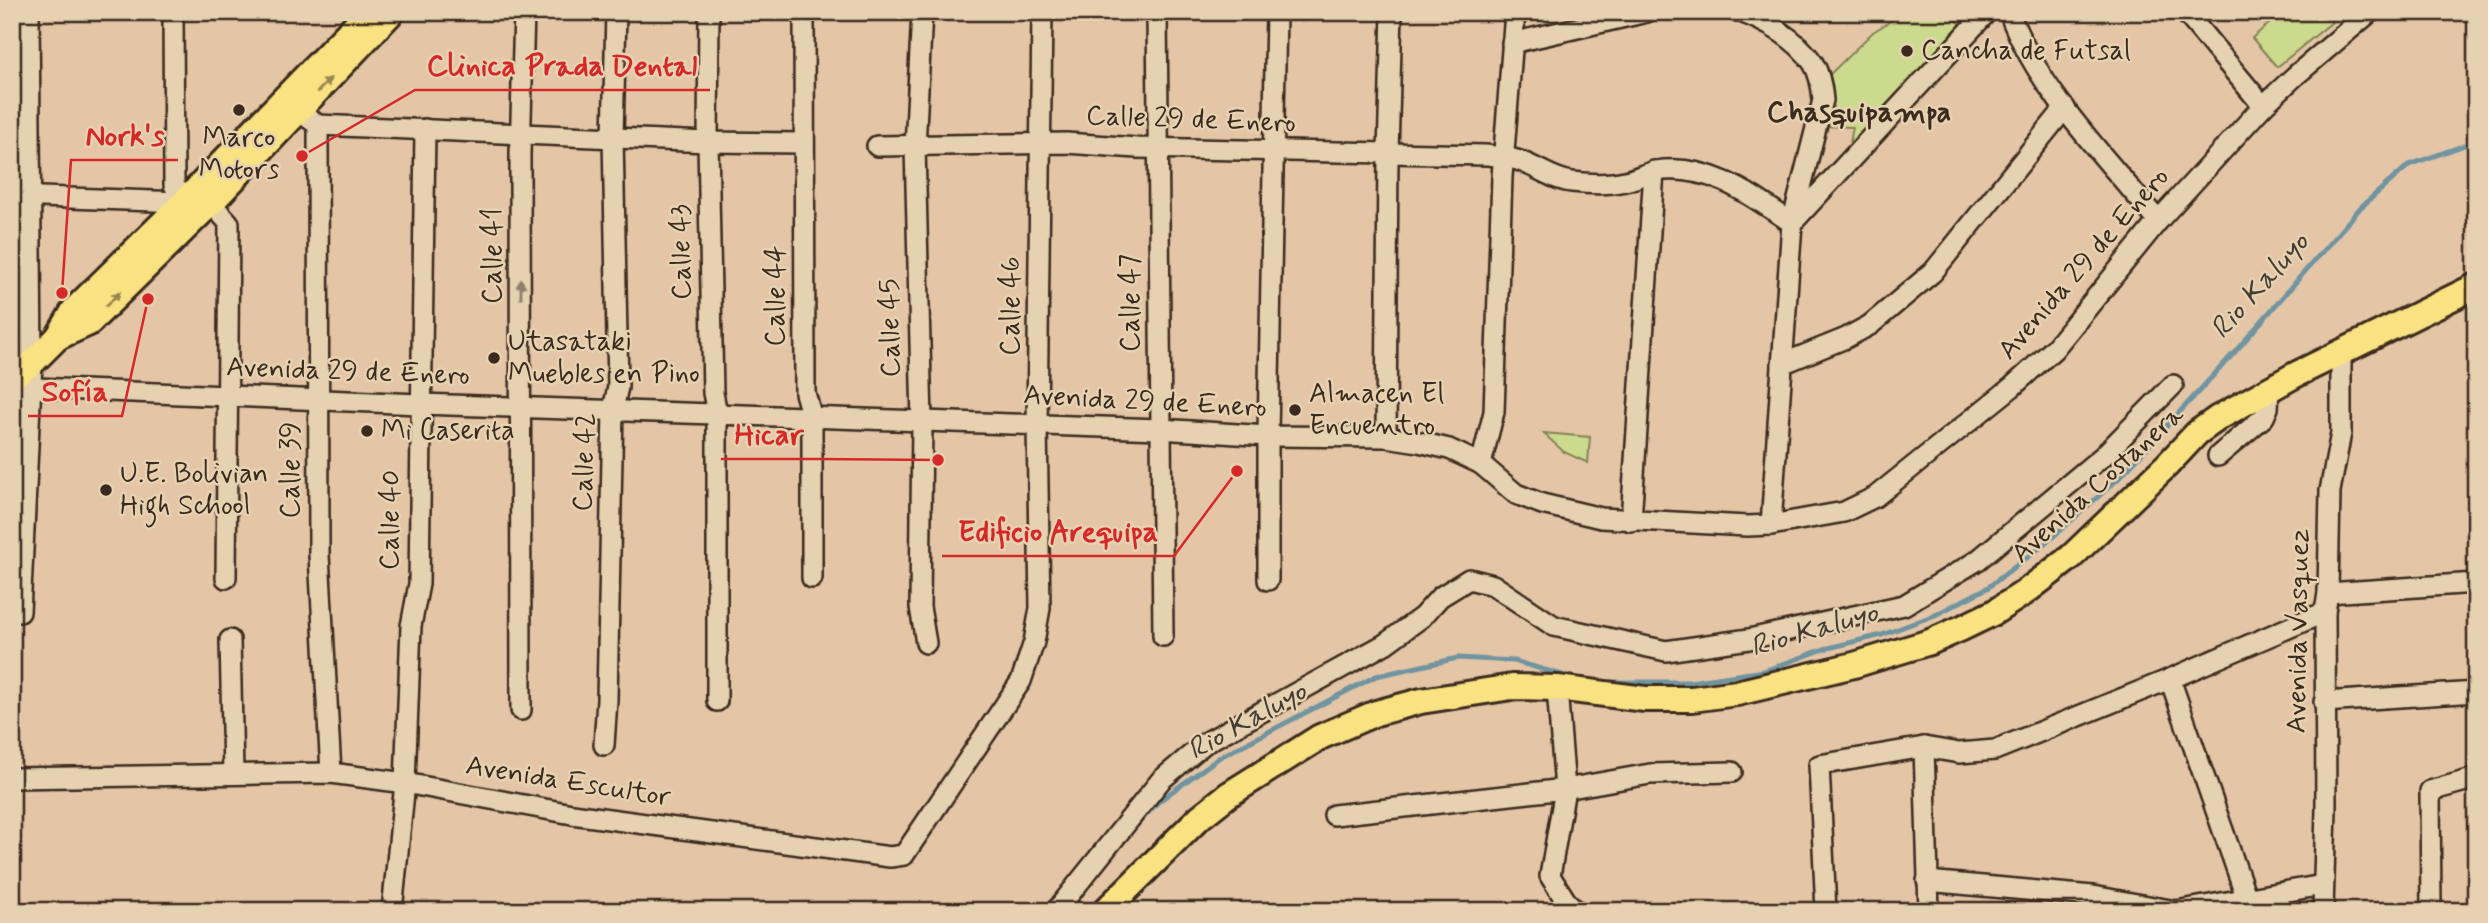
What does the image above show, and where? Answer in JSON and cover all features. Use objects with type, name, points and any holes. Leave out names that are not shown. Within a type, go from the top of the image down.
[{"type":"main road","points":[[22,378],[58,337],[74,310],[185,201],[299,113],[368,12]]},
{"type":"main road","points":[[58,337],[89,323],[299,113],[392,12]]},
{"type":"main road","name":"Avenida Costanera","points":[[1105,911],[1200,817],[1228,795],[1320,737],[1377,713],[1421,701],[1512,687],[1557,688],[1645,699],[1703,698],[1779,685],[1930,642],[1993,612],[2049,575],[2167,465],[2197,433],[2218,418],[2476,286]]},
{"type":"street","points":[[20,612],[22,196],[29,12]]},
{"type":"street","points":[[173,12],[174,185],[185,201]]},
{"type":"street","name":"Calle 41","points":[[521,710],[520,133],[524,12]]},
{"type":"street","name":"Calle 42","points":[[604,746],[613,409],[618,387],[613,137],[615,12]]},
{"type":"street","name":"Calle 43","points":[[709,12],[708,142],[713,393],[717,413],[717,701]]},
{"type":"street","name":"Calle 44","points":[[804,12],[805,393],[811,418],[812,578]]},
{"type":"street","name":"Calle 45","points":[[922,12],[915,147],[922,422],[920,607],[926,643]]},
{"type":"street","name":"Calle 46","points":[[1021,681],[1034,642],[1040,608],[1037,425],[1042,12]]},
{"type":"street","name":"Calle 47","points":[[1157,12],[1163,635]]},
{"type":"street","points":[[1268,580],[1276,12]]},
{"type":"street","points":[[1386,437],[1392,12]]},
{"type":"street","points":[[1481,464],[1494,412],[1503,158],[1515,12]]},
{"type":"street","points":[[1513,43],[1647,12]]},
{"type":"street","points":[[1740,12],[1769,25],[1796,43],[1813,64],[1821,83],[1823,100],[1792,223],[1770,525]]},
{"type":"street","points":[[1792,223],[1987,12]]},
{"type":"street","points":[[2009,12],[2035,67],[2065,108],[2158,221]]},
{"type":"street","points":[[2185,12],[2263,106]]},
{"type":"street","name":"Avenida 29 de Enero","points":[[22,378],[228,396],[1160,429],[1268,436],[1386,437],[1449,449],[1481,464],[1516,494],[1542,504],[1601,518],[1770,525],[1844,512],[1875,497],[2012,387],[2054,349],[2158,221],[2263,106],[2370,12]]},
{"type":"street","points":[[1782,364],[1846,338],[1870,325],[1933,272],[2065,108]]},
{"type":"street","points":[[299,113],[425,129],[708,142],[804,143]]},
{"type":"street","name":"Calle 39","points":[[299,113],[318,399],[320,555],[331,773]]},
{"type":"street","name":"Calle 40","points":[[392,911],[405,783],[411,626],[419,584],[425,129]]},
{"type":"street","name":"Calle 29 de Enero","points":[[877,146],[1040,143],[1486,155],[1519,160],[1567,181],[1586,183],[1625,181],[1654,171],[1674,169],[1718,178],[1750,194],[1792,223]]},
{"type":"street","points":[[1631,521],[1654,171]]},
{"type":"street","points":[[22,196],[211,203],[229,223],[226,578]]},
{"type":"street","name":"Avenida Vasquez","points":[[2323,911],[2326,809],[2324,702],[2330,491],[2341,433],[2341,353]]},
{"type":"street","points":[[1056,911],[1161,780],[1205,743],[1385,644],[1422,617],[1440,597],[1469,579],[1493,585],[1554,626],[1666,651],[1749,639],[1903,605],[1978,560],[2103,456],[2173,385]]},
{"type":"street","points":[[2218,456],[2264,417],[2268,408],[2269,390]]},
{"type":"street","points":[[1826,911],[1819,765],[1924,747],[1959,753],[1995,750],[2170,679],[2327,602],[2476,583]]},
{"type":"street","points":[[230,640],[233,774]]},
{"type":"street","points":[[2170,679],[2247,899]]},
{"type":"street","name":"Avenida Escultor","points":[[12,778],[331,773],[405,783],[572,814],[890,857],[904,855],[1021,681]]},
{"type":"street","points":[[1557,688],[1565,789],[1550,876],[1576,911]]},
{"type":"street","points":[[2324,702],[2476,692]]},
{"type":"street","points":[[1924,747],[1929,911]]},
{"type":"street","points":[[1334,815],[1565,789],[1650,774],[1732,772]]},
{"type":"street","points":[[2431,911],[2430,791],[2476,778]]},
{"type":"street","points":[[1927,881],[2093,896],[2176,911],[2323,885]]},
{"type":"green space","points":[[1905,12],[1950,12],[1963,27],[1859,147],[1850,143],[1853,127],[1818,126],[1821,83],[1873,32]]},
{"type":"green space","points":[[2283,12],[2324,12],[2332,22],[2277,67],[2252,38]]},
{"type":"green space","points":[[1543,433],[1590,437],[1588,463],[1564,452]]},
{"type":"waterway","name":"Rio Kaluyo","points":[[1603,682],[1690,682],[1764,671],[1824,649],[1882,635],[1935,615],[1987,588],[2046,543],[2118,479],[2234,353],[2361,207],[2409,165],[2476,141]]},
{"type":"waterway","name":"Rio Kaluyo","points":[[1135,827],[1159,801],[1220,757],[1376,676],[1458,658],[1514,661],[1576,679]]},
{"type":"waterway","points":[[1460,911],[1541,907],[1558,909]]},
{"type":"place","name":"Cancha de Futsal","points":[[1907,51]]},
{"type":"place","name":"Marco Motors","points":[[239,110]]},
{"type":"place","name":"Clinica Prada Dental","points":[[302,156]]},
{"type":"place","name":"Nork's","points":[[62,293]]},
{"type":"place","name":"Sofía","points":[[148,299]]},
{"type":"place","name":"Utasataki Muebles en Pino","points":[[494,358]]},
{"type":"place","name":"Almacen El Encuentro","points":[[1295,410]]},
{"type":"place","name":"Mi Caserita","points":[[367,431]]},
{"type":"place","name":"Hicar","points":[[938,460]]},
{"type":"place","name":"Edificio Arequipa","points":[[1237,471]]},
{"type":"place","name":"U.E. Bolivian High School","points":[[106,490]]},
{"type":"district","name":"Chasquipampa","points":[[1859,112]]}]
